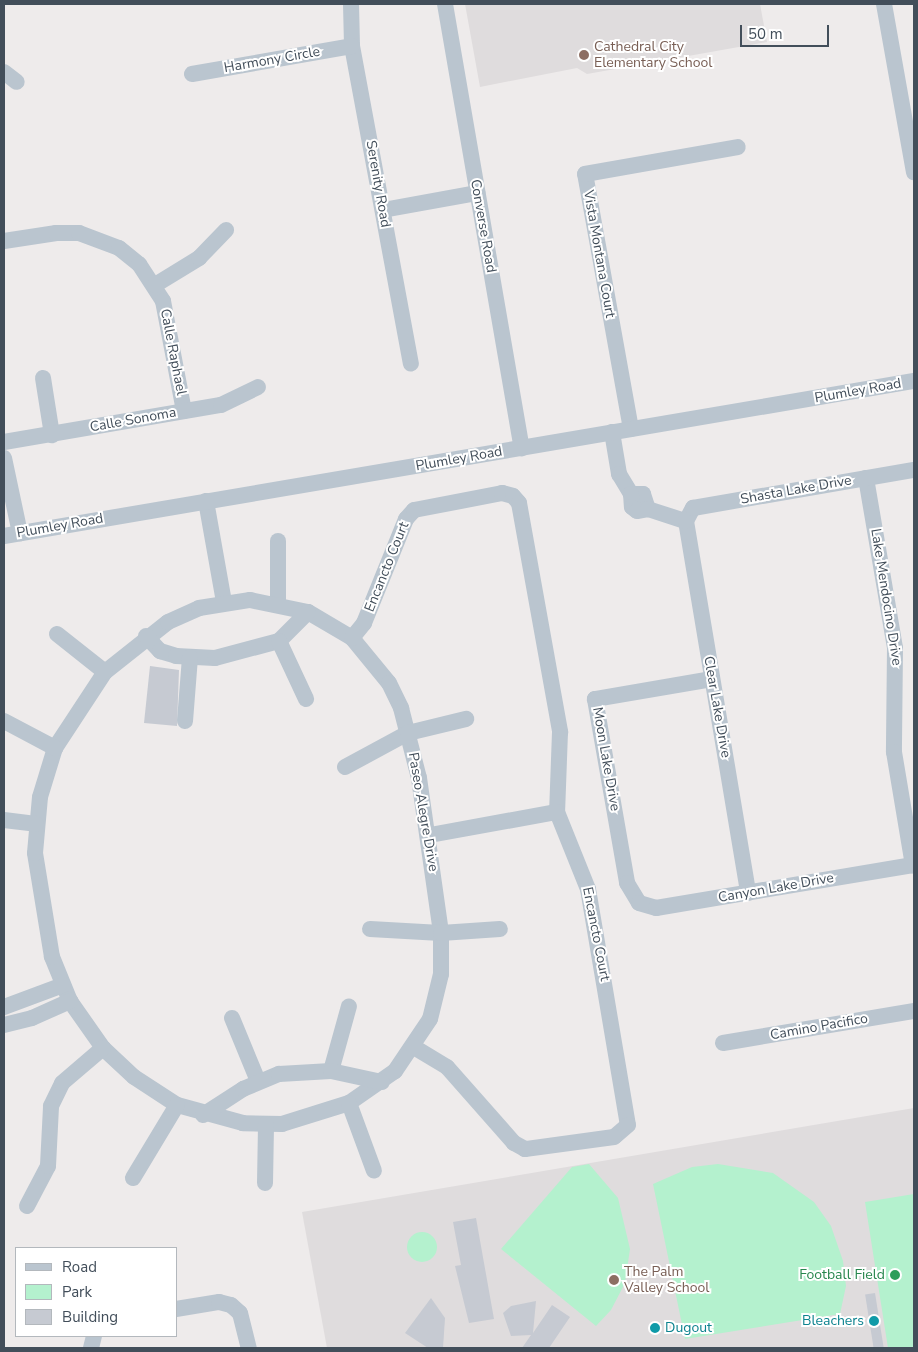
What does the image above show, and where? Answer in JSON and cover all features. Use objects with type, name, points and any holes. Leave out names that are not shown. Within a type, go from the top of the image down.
[{"type":"street","name":"Serenity Road","points":[[351,4],[352,46],[411,364]]},
{"type":"street","name":"Converse Road","points":[[445,4],[522,448]]},
{"type":"street","points":[[884,4],[914,172]]},
{"type":"street","name":"Harmony Circle","points":[[192,74],[352,46]]},
{"type":"street","points":[[4,72],[17,82]]},
{"type":"street","name":"Vista Montana Court","points":[[631,429],[585,174],[738,147]]},
{"type":"street","points":[[383,210],[477,192]]},
{"type":"street","points":[[155,285],[199,258],[226,230]]},
{"type":"street","name":"Calle Raphael","points":[[4,241],[56,233],[97,238],[139,264],[155,285],[168,321],[184,411]]},
{"type":"street","points":[[43,378],[52,435]]},
{"type":"street","name":"Plumley Road","points":[[8,534],[914,381]]},
{"type":"street","name":"Calle Sonoma","points":[[4,442],[221,405],[258,387]]},
{"type":"street","points":[[612,432],[619,474],[631,494],[632,507],[648,509],[686,521]]},
{"type":"street","points":[[4,458],[8,534]]},
{"type":"street","name":"Shasta Lake Drive","points":[[686,521],[693,508],[914,470]]},
{"type":"street","name":"Lake Mendocino Drive","points":[[866,478],[895,648],[894,752],[914,865]]},
{"type":"street","name":"Encancto Court","points":[[352,638],[364,623],[406,519],[414,510],[502,493],[513,496],[519,503],[560,732],[557,812],[588,889],[628,1125],[614,1138],[525,1149],[514,1143],[447,1068],[414,1047]]},
{"type":"street","points":[[206,501],[224,602]]},
{"type":"street","name":"Clear Lake Drive","points":[[686,521],[748,893]]},
{"type":"street","points":[[278,541],[278,603]]},
{"type":"street","name":"Paseo Alegre Drive","points":[[224,602],[278,603],[308,612],[352,638],[389,683],[408,733],[430,835],[441,934],[438,996],[414,1047],[382,1082],[349,1103],[306,1119],[266,1124],[203,1115],[177,1105],[134,1077],[103,1048],[70,1001],[63,985],[52,957],[37,886],[36,824],[55,748],[106,672],[146,636],[176,618],[224,602]]},
{"type":"street","points":[[146,636],[160,651],[190,657],[237,654],[279,641],[308,612]]},
{"type":"street","points":[[57,634],[106,672]]},
{"type":"street","points":[[279,641],[306,699]]},
{"type":"street","points":[[185,720],[190,657]]},
{"type":"street","name":"Moon Lake Drive","points":[[639,903],[627,883],[596,699],[712,679]]},
{"type":"street","points":[[345,767],[408,733],[466,719]]},
{"type":"street","points":[[4,721],[55,748]]},
{"type":"street","points":[[430,835],[557,812]]},
{"type":"street","points":[[4,820],[36,824]]},
{"type":"street","name":"Canyon Lake Drive","points":[[639,903],[656,908],[914,865]]},
{"type":"street","points":[[370,929],[441,934],[500,930]]},
{"type":"street","points":[[4,1007],[63,985]]},
{"type":"street","points":[[4,1025],[32,1018],[70,1001]]},
{"type":"street","points":[[331,1070],[349,1006]]},
{"type":"street","name":"Camino Pacifico","points":[[723,1043],[914,1011]]},
{"type":"street","points":[[232,1018],[258,1081]]},
{"type":"street","points":[[27,1206],[48,1166],[51,1106],[62,1083],[103,1048]]},
{"type":"street","points":[[203,1115],[258,1081],[302,1070],[331,1070],[382,1082]]},
{"type":"street","points":[[349,1103],[374,1171]]},
{"type":"street","points":[[133,1178],[177,1105]]},
{"type":"street","points":[[265,1183],[266,1124]]},
{"type":"street","points":[[178,1309],[218,1302],[231,1305],[240,1313],[249,1348]]},
{"type":"shaded area","name":"Cathedral City Elementary School","points":[[465,4],[760,4],[767,42],[587,74],[577,68],[480,87]]},
{"type":"shaded area","name":"The Palm Valley School","points":[[914,1108],[914,1348],[327,1348],[302,1212]]},
{"type":"green space","points":[[589,1164],[618,1198],[630,1249],[625,1283],[611,1310],[596,1326],[501,1249],[572,1167]]},
{"type":"green space","points":[[718,1164],[773,1173],[814,1202],[831,1226],[843,1261],[846,1286],[840,1314],[685,1339],[653,1184],[692,1167]]},
{"type":"green space","name":"Football Field","points":[[914,1194],[914,1348],[888,1348],[865,1202]]},
{"type":"green space","points":[[422,1232],[432,1237],[437,1247],[432,1257],[422,1262],[412,1257],[407,1247],[412,1237]]},
{"type":"building","points":[[150,666],[179,670],[177,726],[144,723]]},
{"type":"building","points":[[476,1218],[494,1319],[469,1323],[455,1266],[461,1265],[453,1222]]},
{"type":"building","name":"Bleachers","points":[[875,1293],[884,1348],[874,1348],[865,1295]]},
{"type":"building","points":[[431,1298],[445,1318],[443,1348],[428,1348],[405,1333]]},
{"type":"building","points":[[536,1301],[533,1333],[552,1305],[570,1317],[549,1348],[522,1348],[531,1335],[511,1336],[503,1313],[511,1306]]},
{"type":"place","name":"Cathedral City Elementary School","points":[[584,55]]},
{"type":"place","name":"Football Field","points":[[895,1275]]},
{"type":"place","name":"The Palm Valley School","points":[[614,1280]]},
{"type":"place","name":"Bleachers","points":[[874,1321]]},
{"type":"place","name":"Dugout","points":[[655,1328]]}]
